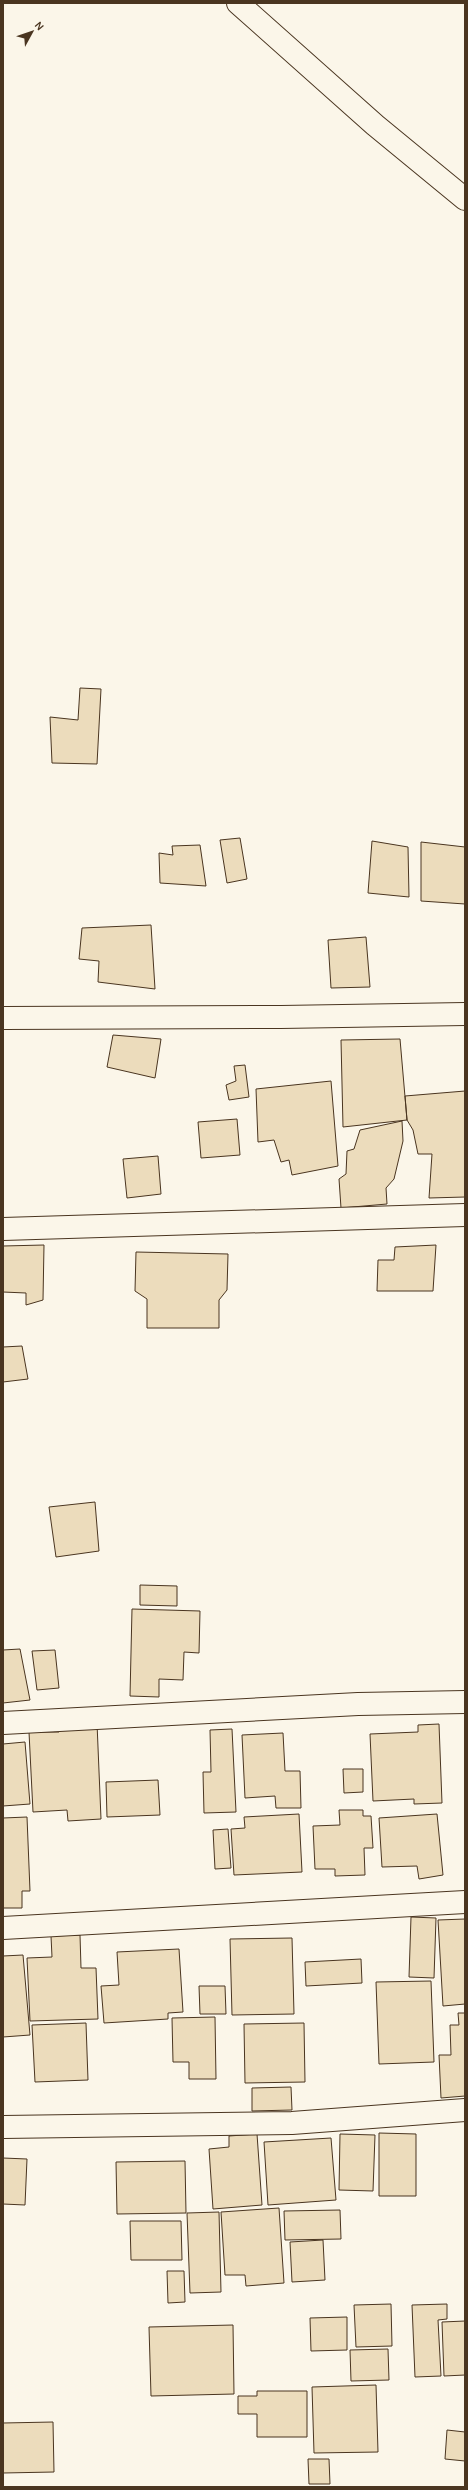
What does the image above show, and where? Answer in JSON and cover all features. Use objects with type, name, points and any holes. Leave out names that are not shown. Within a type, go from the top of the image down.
[{"type":"street","points":[[238,3],[375,125],[465,199]]},
{"type":"street","points":[[3,1018],[281,1017],[465,1014]]},
{"type":"street","points":[[3,1229],[465,1215]]},
{"type":"street","points":[[3,1723],[358,1704],[465,1702]]},
{"type":"street","points":[[3,1928],[465,1902]]},
{"type":"street","points":[[3,2127],[292,2123],[465,2110]]},
{"type":"building","points":[[80,688],[101,689],[97,764],[52,763],[50,717],[78,720]]},
{"type":"building","points":[[240,838],[247,879],[227,883],[220,840]]},
{"type":"building","points":[[372,841],[408,847],[409,897],[368,893]]},
{"type":"building","points":[[421,842],[465,847],[465,904],[421,901]]},
{"type":"building","points":[[200,845],[206,886],[160,883],[159,853],[173,855],[172,846]]},
{"type":"building","points":[[151,925],[155,989],[98,982],[99,961],[79,959],[82,928]]},
{"type":"building","points":[[366,937],[370,987],[331,988],[328,940]]},
{"type":"building","points":[[113,1035],[161,1039],[155,1078],[107,1067]]},
{"type":"building","points":[[400,1039],[407,1120],[343,1127],[341,1040]]},
{"type":"building","points":[[245,1065],[249,1097],[229,1100],[226,1085],[236,1081],[234,1066]]},
{"type":"building","points":[[331,1081],[338,1166],[292,1175],[289,1160],[281,1162],[274,1140],[258,1142],[256,1089]]},
{"type":"building","points":[[465,1091],[465,1197],[429,1198],[432,1154],[418,1154],[413,1130],[407,1120],[405,1096]]},
{"type":"building","points":[[237,1119],[240,1155],[201,1158],[198,1122]]},
{"type":"building","points":[[402,1121],[403,1141],[394,1179],[386,1188],[387,1204],[341,1208],[339,1179],[346,1174],[347,1151],[354,1149],[360,1130]]},
{"type":"building","points":[[158,1156],[161,1194],[127,1198],[123,1159]]},
{"type":"building","points":[[44,1245],[43,1300],[26,1305],[26,1293],[3,1292],[3,1246]]},
{"type":"building","points":[[436,1245],[433,1291],[377,1291],[378,1260],[394,1260],[395,1247]]},
{"type":"building","points":[[136,1252],[228,1254],[227,1290],[219,1300],[219,1328],[147,1328],[147,1299],[135,1291]]},
{"type":"building","points":[[22,1346],[28,1379],[3,1382],[3,1347]]},
{"type":"building","points":[[95,1502],[99,1551],[56,1557],[49,1507]]},
{"type":"building","points":[[140,1585],[177,1586],[177,1606],[140,1605]]},
{"type":"building","points":[[132,1609],[200,1611],[199,1653],[184,1652],[183,1680],[159,1679],[159,1697],[130,1696]]},
{"type":"building","points":[[20,1649],[30,1700],[3,1703],[3,1650]]},
{"type":"building","points":[[55,1650],[59,1688],[37,1690],[32,1651]]},
{"type":"building","points":[[97,1723],[101,1819],[68,1821],[67,1810],[33,1812],[29,1732],[59,1732],[58,1725]]},
{"type":"building","points":[[439,1724],[442,1803],[414,1804],[414,1799],[373,1801],[370,1734],[418,1732],[418,1725]]},
{"type":"building","points":[[232,1729],[236,1812],[204,1813],[203,1772],[211,1772],[210,1730]]},
{"type":"building","points":[[283,1733],[285,1771],[300,1771],[301,1808],[276,1808],[275,1796],[245,1798],[242,1735]]},
{"type":"building","points":[[25,1742],[30,1804],[3,1806],[3,1744]]},
{"type":"building","points":[[343,1769],[363,1769],[363,1792],[344,1793]]},
{"type":"building","points":[[158,1780],[160,1815],[107,1817],[106,1782]]},
{"type":"building","points":[[339,1810],[363,1810],[363,1816],[371,1816],[373,1848],[364,1848],[365,1875],[335,1876],[335,1869],[315,1869],[313,1826],[340,1825]]},
{"type":"building","points":[[299,1814],[302,1872],[234,1875],[231,1829],[245,1828],[244,1817]]},
{"type":"building","points":[[437,1814],[443,1875],[419,1879],[417,1866],[382,1867],[379,1818]]},
{"type":"building","points":[[27,1817],[30,1891],[22,1891],[22,1908],[3,1908],[3,1818]]},
{"type":"building","points":[[228,1829],[231,1868],[215,1869],[213,1830]]},
{"type":"building","points":[[411,1917],[436,1918],[434,1978],[409,1977]]},
{"type":"building","points":[[465,1919],[465,2004],[443,2006],[438,1920]]},
{"type":"building","points":[[80,1935],[81,1968],[96,1968],[98,2019],[30,2021],[27,1958],[52,1957],[51,1936]]},
{"type":"building","points":[[292,1938],[294,2014],[232,2015],[230,1939]]},
{"type":"building","points":[[179,1949],[183,2012],[168,2013],[168,2019],[104,2023],[101,1986],[119,1985],[117,1952]]},
{"type":"building","points":[[23,1955],[30,2035],[3,2037],[3,1956]]},
{"type":"building","points":[[361,1959],[362,1983],[306,1986],[305,1962]]},
{"type":"building","points":[[431,1981],[434,2062],[379,2064],[376,1982]]},
{"type":"building","points":[[199,1986],[225,1986],[226,2014],[200,2014]]},
{"type":"building","points":[[458,2013],[465,2013],[465,2096],[441,2098],[439,2055],[451,2055],[450,2025],[459,2025]]},
{"type":"building","points":[[215,2017],[216,2079],[189,2079],[189,2062],[173,2062],[172,2018]]},
{"type":"building","points":[[86,2023],[88,2080],[35,2082],[32,2025]]},
{"type":"building","points":[[304,2023],[305,2082],[245,2083],[244,2024]]},
{"type":"building","points":[[291,2087],[292,2110],[252,2111],[252,2088]]},
{"type":"building","points":[[379,2133],[416,2134],[416,2196],[379,2196]]},
{"type":"building","points":[[257,2134],[262,2205],[213,2209],[209,2149],[229,2147],[229,2136]]},
{"type":"building","points":[[340,2134],[375,2135],[373,2191],[339,2190]]},
{"type":"building","points":[[331,2138],[336,2200],[268,2205],[264,2142]]},
{"type":"building","points":[[3,2158],[27,2159],[25,2205],[3,2204]]},
{"type":"building","points":[[185,2161],[186,2213],[117,2214],[116,2162]]},
{"type":"building","points":[[279,2208],[284,2283],[246,2286],[245,2275],[225,2275],[221,2212]]},
{"type":"building","points":[[340,2210],[341,2239],[285,2240],[284,2211]]},
{"type":"building","points":[[219,2212],[221,2292],[190,2293],[187,2213]]},
{"type":"building","points":[[130,2221],[181,2221],[182,2260],[131,2260]]},
{"type":"building","points":[[323,2240],[325,2280],[292,2282],[290,2242]]},
{"type":"building","points":[[167,2271],[184,2271],[185,2302],[168,2303]]},
{"type":"building","points":[[391,2304],[392,2346],[356,2347],[354,2305]]},
{"type":"building","points":[[447,2304],[447,2319],[438,2320],[441,2376],[415,2377],[412,2305]]},
{"type":"building","points":[[347,2317],[347,2350],[311,2351],[310,2318]]},
{"type":"building","points":[[465,2321],[465,2375],[444,2376],[442,2322]]},
{"type":"building","points":[[233,2325],[234,2394],[151,2396],[149,2327]]},
{"type":"building","points":[[388,2349],[389,2380],[351,2381],[350,2350]]},
{"type":"building","points":[[376,2385],[378,2452],[314,2453],[312,2387]]},
{"type":"building","points":[[257,2391],[307,2391],[307,2437],[257,2437],[257,2414],[238,2414],[238,2396],[257,2396]]},
{"type":"building","points":[[53,2422],[54,2472],[3,2473],[3,2423]]},
{"type":"building","points":[[447,2430],[465,2432],[465,2461],[445,2459]]},
{"type":"building","points":[[308,2459],[329,2459],[330,2484],[309,2484]]}]
